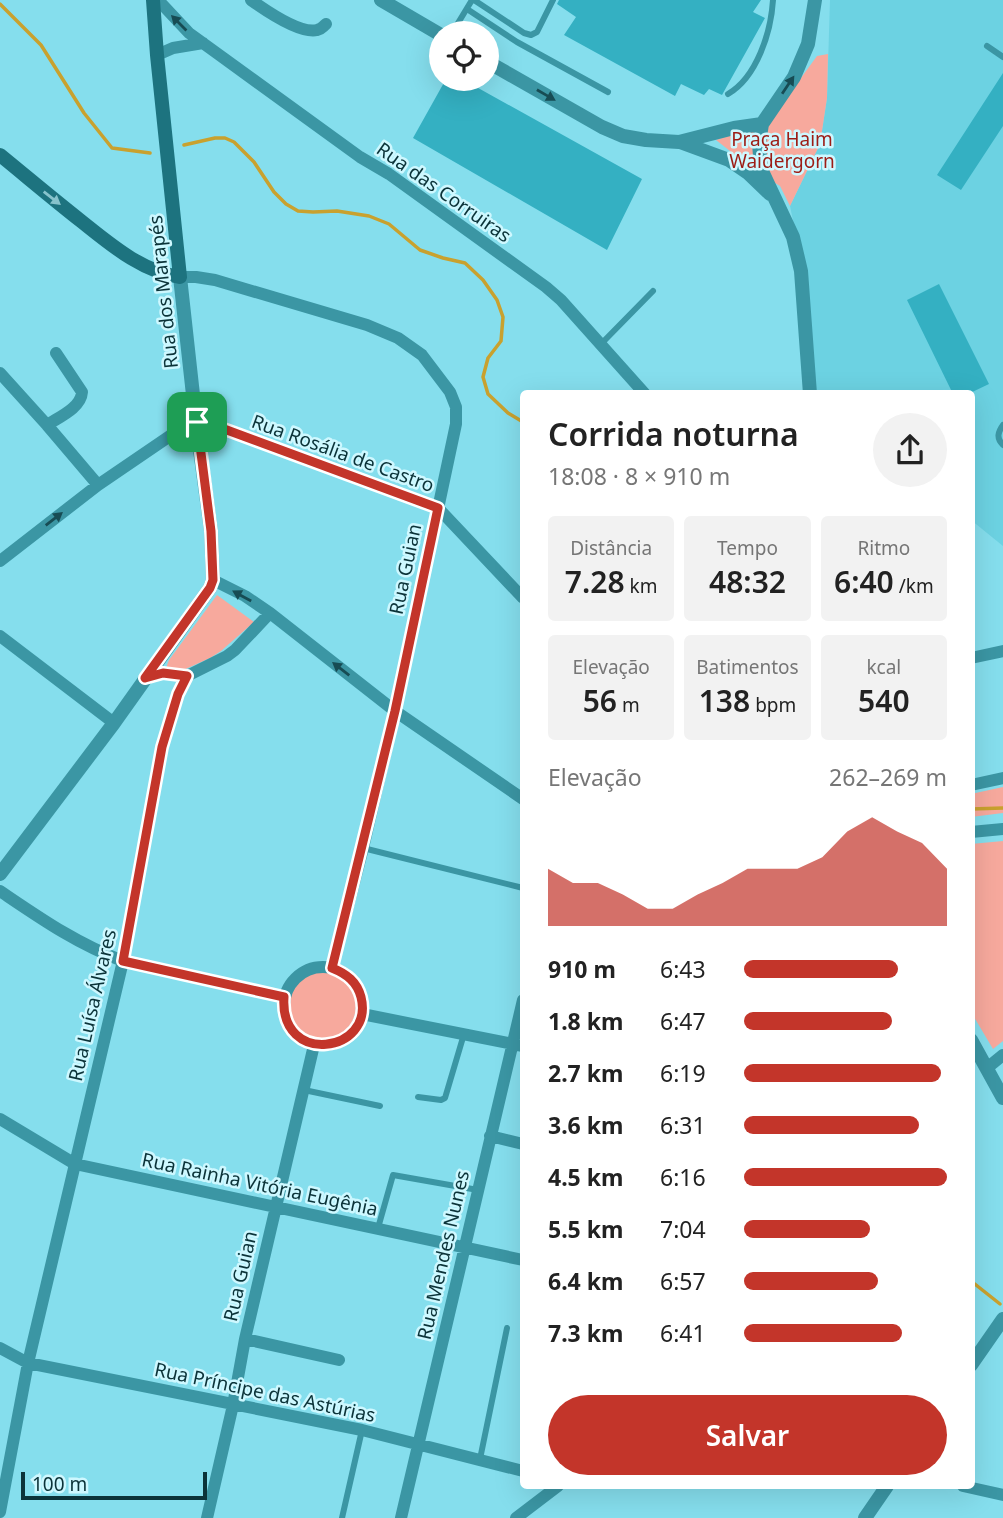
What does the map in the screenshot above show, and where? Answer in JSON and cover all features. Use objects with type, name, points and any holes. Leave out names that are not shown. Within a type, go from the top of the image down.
[{"type":"main road","name":"Rua dos Marapés","points":[[155,0],[157,55],[180,276]]},
{"type":"main road","points":[[0,155],[118,250],[152,269],[171,276],[180,276]]},
{"type":"street","name":"Rua das Corruiras","points":[[155,0],[189,33],[546,287],[561,300],[641,390]]},
{"type":"street","points":[[251,0],[306,30],[318,30],[326,24]]},
{"type":"street","points":[[381,0],[429,28]]},
{"type":"street","points":[[810,390],[801,271],[793,237],[761,169],[760,143],[762,124],[794,76],[808,44],[815,0]]},
{"type":"street","points":[[157,55],[173,48],[203,43]]},
{"type":"street","points":[[499,68],[602,127],[623,136],[679,142],[729,160],[748,173],[775,199]]},
{"type":"street","points":[[679,142],[762,124]]},
{"type":"street","name":"Rua dos Marapés","points":[[180,276],[211,531],[213,580]]},
{"type":"street","name":"Rua Guian","points":[[180,276],[215,280],[367,325],[398,338],[422,355],[450,392],[456,407],[457,424],[395,711],[332,968]]},
{"type":"street","points":[[47,425],[82,399],[82,393],[55,353]]},
{"type":"street","points":[[0,373],[98,485]]},
{"type":"street","points":[[0,561],[98,485],[186,425],[197,422]]},
{"type":"street","name":"Rua Rosália de Castro","points":[[197,422],[216,426],[438,508],[520,595]]},
{"type":"street","points":[[0,874],[114,723],[213,580],[245,596],[270,613],[395,711],[520,797]]},
{"type":"street","points":[[145,678],[163,673],[187,676],[228,656],[270,613]]},
{"type":"street","points":[[0,636],[114,723]]},
{"type":"street","points":[[975,657],[1003,651]]},
{"type":"street","name":"Rua Luísa Álvares","points":[[0,1512],[28,1363],[123,961],[162,747],[178,694],[187,676]]},
{"type":"street","points":[[975,784],[1003,778]]},
{"type":"street","points":[[975,832],[1003,829]]},
{"type":"street","points":[[0,891],[97,952],[123,961],[284,997]]},
{"type":"street","points":[[320,966],[332,968],[344,972],[353,980],[359,990],[362,1014],[357,1026],[339,1042],[314,1045],[293,1032],[286,1022],[284,997],[289,985],[308,969],[320,966]]},
{"type":"street","points":[[362,1014],[518,1045]]},
{"type":"street","name":"Rua Mendes Nunes","points":[[401,1518],[490,1136],[518,1045],[520,1027]]},
{"type":"street","name":"Rua Guian","points":[[207,1518],[233,1405],[244,1339],[314,1045]]},
{"type":"street","points":[[975,1047],[1003,1098]]},
{"type":"street","points":[[987,1068],[1003,1055]]},
{"type":"street","name":"Rua Rainha Vitória Eugênia","points":[[0,1119],[75,1164],[520,1258]]},
{"type":"street","points":[[490,1136],[520,1143]]},
{"type":"street","points":[[975,1359],[1003,1319]]},
{"type":"street","points":[[244,1339],[339,1360]]},
{"type":"street","name":"Rua Príncipe das Astúrias","points":[[0,1348],[28,1363],[362,1430],[520,1470]]},
{"type":"street","points":[[517,1518],[554,1489]]},
{"type":"street","points":[[864,1518],[885,1489]]},
{"type":"street","points":[[975,1489],[1003,1495]]},
{"type":"lane","points":[[460,21],[473,0],[531,35],[537,32],[553,0]]},
{"type":"lane","points":[[728,94],[754,67],[768,36],[773,0]]},
{"type":"lane","points":[[467,9],[517,41],[608,92]]},
{"type":"lane","points":[[987,47],[1003,57]]},
{"type":"lane","points":[[601,344],[653,291]]},
{"type":"lane","points":[[1003,425],[998,440],[1003,445]]},
{"type":"lane","points":[[363,848],[520,887]]},
{"type":"lane","points":[[418,1097],[441,1100],[445,1098],[464,1034]]},
{"type":"lane","points":[[304,1090],[380,1106]]},
{"type":"lane","points":[[378,1228],[393,1175],[478,1190]]},
{"type":"lane","points":[[480,1459],[507,1328]]},
{"type":"lane","points":[[342,1518],[362,1430]]},
{"type":"shaded area","points":[[830,0],[1003,0],[1003,546],[975,523],[975,390],[812,390],[801,260],[790,206],[820,144],[827,98]]},
{"type":"green space","name":"Praça Haim Waidergorn","points":[[828,54],[827,98],[820,144],[790,206],[780,186],[716,140],[768,123],[817,56]]},
{"type":"green space","points":[[217,595],[254,622],[210,658],[179,672],[167,669],[169,660]]},
{"type":"green space","points":[[1003,787],[1003,813],[975,816],[975,793]]},
{"type":"green space","points":[[1003,841],[1003,1041],[993,1049],[975,1019],[975,844]]},
{"type":"green space","points":[[316,970],[330,970],[343,975],[353,985],[358,1005],[353,1025],[343,1035],[330,1040],[316,1040],[303,1035],[293,1025],[288,1012],[288,998],[293,985],[303,975]]},
{"type":"building","points":[[559,0],[761,0],[753,12],[765,18],[722,95],[709,89],[704,95],[681,84],[675,96],[564,35],[576,17],[557,4]]},
{"type":"building","points":[[1003,73],[1003,126],[961,190],[937,175]]},
{"type":"building","points":[[439,91],[484,91],[642,179],[607,250],[413,138]]},
{"type":"building","points":[[939,284],[989,384],[975,391],[951,390],[907,300]]},
{"type":"waterway","points":[[0,4],[41,45],[84,113],[112,148],[150,153]]},
{"type":"waterway","points":[[184,145],[225,138],[234,142],[254,162],[274,192],[298,211],[337,211],[369,216],[389,224],[420,250],[465,263],[483,280],[497,300],[503,317],[501,341],[488,358],[483,377],[488,394],[520,420]]},
{"type":"waterway","points":[[975,809],[1003,808]]},
{"type":"waterway","points":[[975,1284],[1000,1304]]},
{"type":"route","points":[[197,422],[216,426],[438,508],[395,711],[332,968],[344,972],[353,980],[359,990],[362,1014],[349,1035],[339,1042],[327,1045],[314,1045],[293,1032],[286,1022],[284,997],[123,961],[162,747],[178,694],[187,676],[163,673],[145,678],[213,580],[211,531],[197,422]]}]
